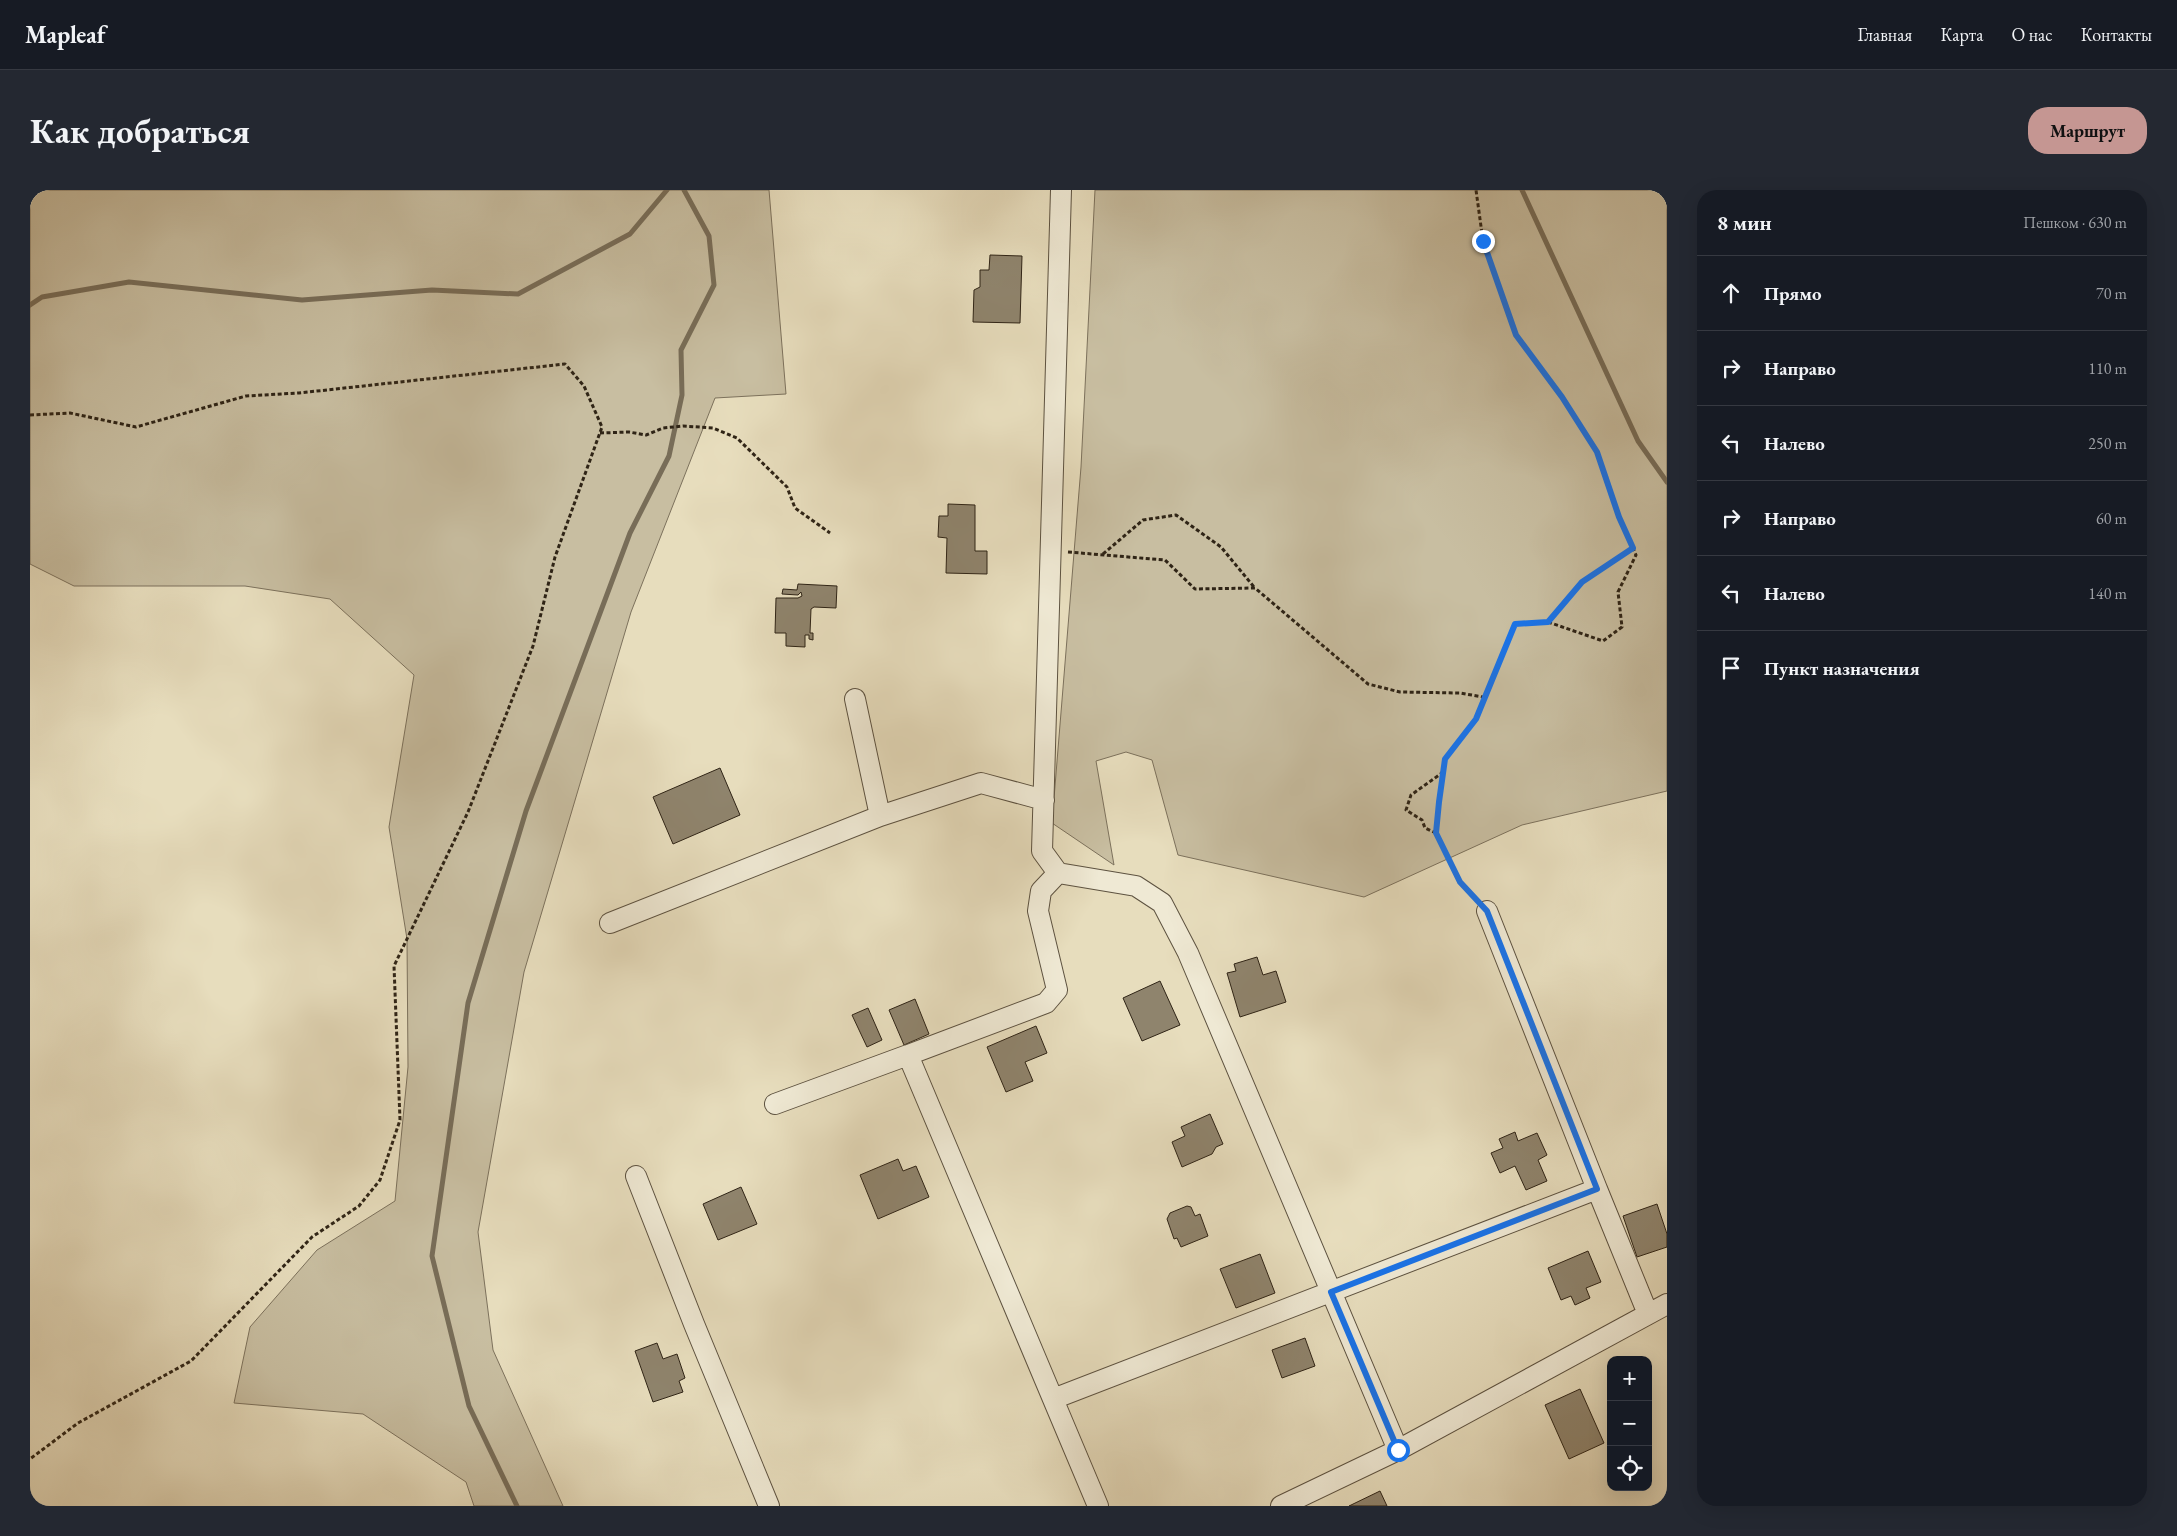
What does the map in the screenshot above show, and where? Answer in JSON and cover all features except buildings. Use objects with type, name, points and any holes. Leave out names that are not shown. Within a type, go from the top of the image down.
[{"type":"lane","points":[[1061,190],[1042,851],[1058,873],[1136,886],[1162,903],[1188,953],[1398,1450]]},
{"type":"lane","points":[[855,699],[880,816]]},
{"type":"lane","points":[[610,923],[880,816],[981,783],[1044,800]]},
{"type":"lane","points":[[775,1104],[1046,1003],[1057,990],[1038,911],[1042,891],[1058,873]]},
{"type":"lane","points":[[1487,911],[1648,1314]]},
{"type":"lane","points":[[908,1055],[1098,1506]]},
{"type":"lane","points":[[636,1176],[694,1324],[769,1506]]},
{"type":"lane","points":[[1053,1399],[1597,1189]]},
{"type":"lane","points":[[1281,1506],[1398,1450],[1667,1304]]},
{"type":"path","points":[[1436,833],[1425,828],[1422,820],[1406,810],[1411,795],[1442,773],[1445,759],[1476,719],[1483,697],[1515,624],[1548,622],[1603,641],[1622,627],[1618,592],[1636,555],[1619,517],[1597,452],[1562,397],[1516,335],[1483,241],[1476,190]]},
{"type":"path","points":[[30,415],[70,413],[136,426],[246,396],[299,393],[565,364],[584,386],[602,427],[556,557],[533,646],[468,812],[394,966],[400,1120],[380,1180],[359,1206],[312,1237],[190,1361],[78,1423],[30,1459]]},
{"type":"path","points":[[600,433],[629,432],[646,435],[668,428],[683,426],[713,428],[737,438],[786,488],[794,508],[830,534]]},
{"type":"path","points":[[1102,554],[1143,520],[1176,516],[1221,547],[1255,588],[1368,684],[1400,692],[1460,692],[1483,697]]},
{"type":"path","points":[[1548,622],[1582,582],[1633,548]]},
{"type":"path","points":[[1067,552],[1165,560],[1195,589],[1255,588]]},
{"type":"path","points":[[1445,759],[1436,833],[1460,882],[1487,911]]},
{"type":"shaded area","points":[[30,190],[769,190],[786,394],[715,398],[631,612],[524,972],[478,1232],[493,1350],[563,1506],[474,1506],[466,1482],[363,1414],[234,1403],[250,1327],[317,1250],[395,1201],[408,1067],[407,939],[389,827],[414,675],[330,599],[245,586],[74,586],[30,564]]},
{"type":"shaded area","points":[[1095,190],[1667,190],[1667,791],[1522,825],[1364,897],[1178,855],[1152,760],[1126,752],[1096,761],[1114,865],[1052,823],[1081,467]]},
{"type":"waterway","points":[[30,305],[42,297],[129,282],[302,300],[432,290],[518,294],[630,234],[667,190]]},
{"type":"waterway","points":[[517,1506],[469,1406],[432,1256],[468,1003],[526,811],[630,533],[669,456],[682,395],[681,350],[714,285],[709,236],[684,190]]},
{"type":"waterway","points":[[1522,190],[1638,441],[1667,482]]},
{"type":"route","points":[[1398,1450],[1331,1292],[1597,1189],[1487,911],[1460,882],[1436,833],[1445,759],[1476,719],[1483,697],[1515,624],[1548,622],[1582,582],[1633,548],[1619,517],[1597,452],[1562,397],[1516,335],[1502,289],[1483,241]]}]
